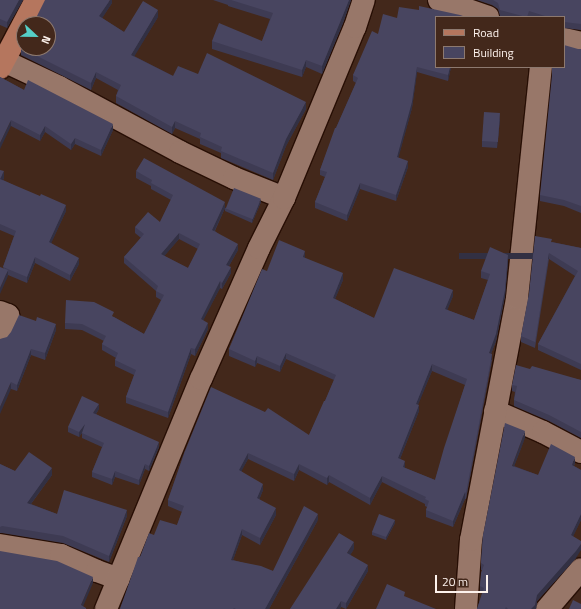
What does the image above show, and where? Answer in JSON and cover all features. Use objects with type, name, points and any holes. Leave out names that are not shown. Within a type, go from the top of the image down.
[{"type":"main road","points":[[2,64],[36,0]]},
{"type":"street","points":[[106,609],[204,372],[259,248],[284,198],[355,27],[364,0]]},
{"type":"street","points":[[439,0],[485,16]]},
{"type":"street","points":[[2,64],[59,87],[180,152],[234,178],[284,198]]},
{"type":"street","points":[[466,609],[471,540],[517,298],[541,68]]},
{"type":"street","points":[[0,312],[8,315],[0,333]]},
{"type":"street","points":[[495,411],[543,432],[581,452]]},
{"type":"street","points":[[0,545],[61,555],[96,571],[119,579]]},
{"type":"street","points":[[547,609],[581,569]]},
{"type":"building","points":[[0,0],[19,0],[7,22],[0,19]]},
{"type":"building","points":[[45,0],[110,0],[99,16],[124,32],[143,1],[158,10],[131,55],[173,76],[178,66],[198,74],[207,53],[306,102],[286,139],[273,173],[221,151],[222,147],[200,137],[201,133],[175,121],[172,127],[116,96],[121,85],[96,72],[91,83],[37,56],[56,56],[56,16],[37,16]]},
{"type":"building","points":[[231,0],[349,0],[322,66],[306,60],[302,70],[212,41],[219,23],[262,41],[273,13]]},
{"type":"building","points":[[493,0],[581,0],[581,24],[565,22],[565,16],[545,16],[529,11],[527,16],[522,16],[500,10],[498,3]]},
{"type":"building","points":[[419,6],[463,16],[435,16],[435,68],[450,68],[448,75],[417,67],[412,102],[397,157],[408,161],[396,195],[360,183],[347,215],[315,202],[327,172],[320,170],[335,128],[358,78],[353,75],[372,31],[378,34],[383,14],[397,18],[399,7],[419,10]]},
{"type":"building","points":[[565,45],[581,49],[581,206],[564,200],[540,195],[552,68],[565,68]]},
{"type":"building","points":[[0,77],[24,90],[28,80],[113,124],[101,150],[75,138],[71,144],[45,126],[40,135],[11,120],[0,143]]},
{"type":"building","points":[[484,112],[500,113],[498,142],[482,141]]},
{"type":"building","points":[[144,158],[225,202],[212,230],[238,244],[226,265],[231,267],[222,283],[220,281],[201,319],[208,323],[195,349],[191,348],[168,412],[126,397],[136,370],[115,360],[118,353],[102,344],[106,336],[82,324],[65,323],[66,300],[94,302],[114,312],[112,316],[144,334],[164,295],[156,291],[158,286],[124,257],[144,234],[135,227],[148,212],[160,222],[173,195],[151,183],[152,180],[136,171]],"holes":[[[179,233],[200,244],[188,268],[161,254]]]},
{"type":"building","points":[[0,170],[4,171],[0,179]]},
{"type":"building","points":[[0,179],[66,205],[49,242],[79,258],[70,275],[35,257],[27,277],[3,267],[16,231],[0,224]]},
{"type":"building","points":[[234,188],[261,199],[253,219],[226,208]]},
{"type":"building","points":[[535,236],[552,239],[551,242],[581,248],[581,364],[538,344],[578,271],[549,253],[535,342],[521,336],[529,293]]},
{"type":"building","points":[[279,240],[305,251],[303,257],[343,273],[333,298],[374,318],[394,268],[453,290],[445,309],[474,320],[490,274],[481,271],[490,247],[508,255],[505,290],[496,334],[489,353],[492,354],[466,493],[465,492],[453,521],[426,510],[429,501],[425,499],[426,497],[382,476],[370,498],[329,475],[327,478],[299,464],[294,474],[248,453],[239,470],[263,484],[257,498],[276,508],[260,538],[242,529],[231,560],[261,566],[273,571],[304,506],[318,514],[265,609],[120,609],[138,557],[140,557],[149,533],[154,535],[160,520],[177,525],[184,506],[168,500],[185,451],[211,387],[265,412],[268,408],[309,435],[325,401],[336,375],[286,353],[280,366],[257,356],[255,361],[229,349],[262,269],[267,271]],"holes":[[[432,364],[467,379],[435,480],[403,467],[405,461],[398,458],[419,405],[416,404]]]},
{"type":"building","points":[[0,267],[8,270],[0,288]]},
{"type":"building","points":[[19,315],[36,321],[37,317],[56,324],[45,353],[31,349],[17,385],[11,382],[0,407],[0,339],[7,337],[11,332]]},
{"type":"building","points":[[516,365],[530,369],[532,366],[581,380],[581,432],[549,415],[514,400],[517,386],[512,385]]},
{"type":"building","points":[[82,396],[99,404],[93,413],[159,442],[149,466],[145,464],[139,480],[115,471],[112,479],[92,472],[104,443],[82,433],[85,424],[79,432],[68,427]]},
{"type":"building","points":[[505,423],[525,431],[512,466],[538,475],[551,444],[575,457],[572,465],[581,470],[581,514],[571,535],[581,541],[581,544],[537,595],[535,605],[531,609],[508,609],[506,607],[505,609],[477,609],[484,588],[480,586],[481,573],[484,565],[481,563],[483,535]]},
{"type":"building","points":[[29,452],[52,468],[27,503],[57,514],[64,490],[127,510],[109,556],[63,536],[2,526],[0,527],[0,464],[15,471]]},
{"type":"building","points":[[379,514],[395,520],[386,537],[372,532]]},
{"type":"building","points":[[339,533],[354,542],[347,553],[368,565],[346,603],[341,601],[336,609],[290,609]]},
{"type":"building","points":[[0,551],[57,561],[93,577],[81,605],[86,609],[0,609]]},
{"type":"building","points":[[387,584],[405,592],[404,596],[436,609],[376,609]]},
{"type":"building","points":[[573,600],[581,604],[581,609],[569,609]]}]
